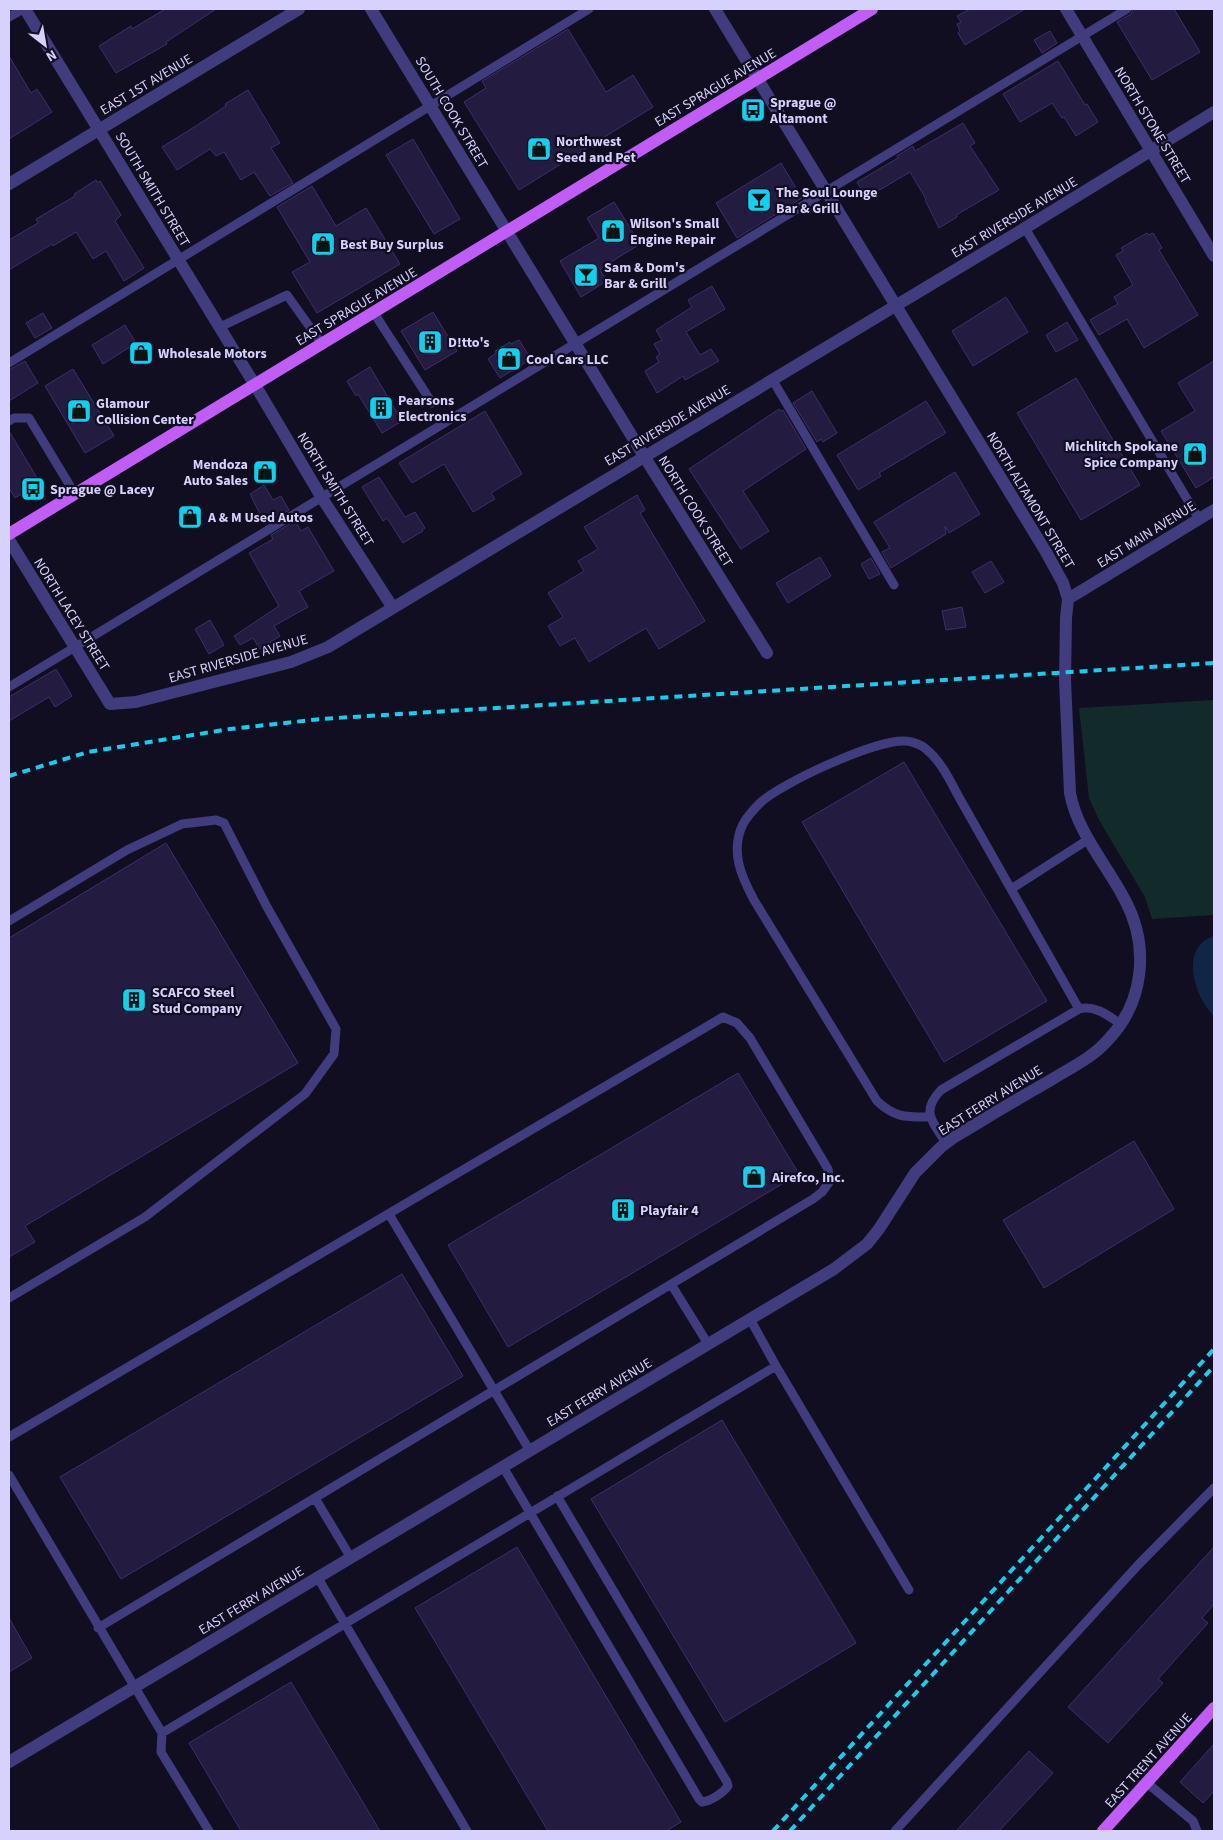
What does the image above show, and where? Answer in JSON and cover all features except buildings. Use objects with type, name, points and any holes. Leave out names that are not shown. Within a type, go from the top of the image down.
[{"type":"main road","name":"EAST SPRAGUE AVENUE","points":[[9,534],[872,9]]},
{"type":"main road","name":"EAST TRENT AVENUE","points":[[1103,1831],[1214,1708]]},
{"type":"street","name":"SOUTH SMITH STREET","points":[[24,9],[256,385]]},
{"type":"street","name":"EAST 1ST AVENUE","points":[[9,184],[299,9]]},
{"type":"street","name":"SOUTH COOK STREET","points":[[372,9],[507,232]]},
{"type":"street","name":"NORTH ALTAMONT STREET","points":[[715,9],[896,304],[1046,552],[1063,584],[1068,599],[1065,680],[1070,792],[1076,814],[1126,901],[1132,916],[1140,947],[1141,964],[1139,980]]},
{"type":"street","name":"NORTH STONE STREET","points":[[1066,9],[1214,256]]},
{"type":"street","name":"EAST RIVERSIDE AVENUE","points":[[110,704],[136,702],[291,662],[328,647],[1025,228],[1214,112]]},
{"type":"street","name":"NORTH COOK STREET","points":[[507,232],[767,653]]},
{"type":"street","name":"NORTH SMITH STREET","points":[[256,385],[322,498],[393,608]]},
{"type":"street","name":"EAST MAIN AVENUE","points":[[1068,599],[1214,510]]},
{"type":"street","name":"NORTH LACEY STREET","points":[[9,540],[110,704]]},
{"type":"street","name":"EAST FERRY AVENUE","points":[[9,1762],[834,1269],[867,1244],[889,1216],[915,1173],[946,1143],[1091,1055],[1107,1042],[1128,1012],[1139,980]]},
{"type":"lane","points":[[9,17],[24,9]]},
{"type":"lane","points":[[9,363],[589,9]]},
{"type":"lane","points":[[9,687],[1127,9]]},
{"type":"lane","points":[[1025,228],[1200,519]]},
{"type":"lane","points":[[220,327],[286,295],[322,344]]},
{"type":"lane","points":[[374,312],[432,403]]},
{"type":"lane","points":[[772,380],[894,584]]},
{"type":"lane","points":[[9,421],[14,418],[29,418],[75,494]]},
{"type":"lane","points":[[930,1117],[896,1115],[886,1110],[877,1101],[754,900],[742,877],[737,855],[739,837],[744,823],[761,803],[797,780],[860,751],[891,742],[907,741],[926,748],[942,767],[1078,1009]]},
{"type":"lane","points":[[9,921],[127,850],[182,824],[216,820],[224,823],[267,907],[336,1029],[334,1054],[304,1094],[145,1217],[9,1298]]},
{"type":"lane","points":[[1011,888],[1089,839]]},
{"type":"lane","points":[[946,1143],[930,1117],[929,1108],[933,1098],[941,1090],[1078,1009],[1094,1008],[1121,1024]]},
{"type":"lane","points":[[9,1437],[723,1017],[737,1023],[750,1038],[828,1169],[830,1182],[814,1199],[98,1628]]},
{"type":"lane","points":[[389,1214],[530,1451]]},
{"type":"lane","points":[[671,1284],[708,1344]]},
{"type":"lane","points":[[750,1319],[909,1590]]},
{"type":"lane","points":[[162,1734],[776,1366]]},
{"type":"lane","points":[[503,1467],[699,1799],[702,1802],[707,1802],[725,1790],[728,1786],[727,1782],[557,1496]]},
{"type":"lane","points":[[9,1475],[162,1734],[161,1752],[209,1831]]},
{"type":"lane","points":[[895,1831],[1139,1564],[1214,1488]]},
{"type":"lane","points":[[315,1498],[351,1558]]},
{"type":"lane","points":[[318,1578],[467,1831]]},
{"type":"lane","points":[[1147,1783],[1194,1821],[1197,1831]]},
{"type":"green space","points":[[1214,700],[1214,915],[1152,919],[1145,897],[1099,820],[1089,798],[1079,708]]},
{"type":"water","points":[[1214,936],[1214,1016],[1207,1008],[1196,985],[1193,961],[1196,950],[1203,942]]},
{"type":"railway","points":[[9,776],[88,752],[230,729],[321,719],[1214,663]]},
{"type":"railway","points":[[773,1831],[1214,1349]]},
{"type":"railway","points":[[790,1831],[1214,1366]]},
{"type":"place","name":"Sprague @ Altamont","points":[[753,110]]},
{"type":"place","name":"Northwest Seed and Pet","points":[[539,149]]},
{"type":"place","name":"The Soul Lounge Bar & Grill","points":[[759,200]]},
{"type":"place","name":"Wilson's Small Engine Repair","points":[[613,231]]},
{"type":"place","name":"Best Buy Surplus","points":[[323,244]]},
{"type":"place","name":"Sam & Dom's Bar & Grill","points":[[586,275]]},
{"type":"place","name":"D!tto's","points":[[430,342]]},
{"type":"place","name":"Wholesale Motors","points":[[141,353]]},
{"type":"place","name":"Cool Cars LLC","points":[[509,359]]},
{"type":"place","name":"Pearsons Electronics","points":[[381,408]]},
{"type":"place","name":"Glamour Collision Center","points":[[79,411]]},
{"type":"place","name":"Michlitch Spokane Spice Company","points":[[1195,454]]},
{"type":"place","name":"Mendoza Auto Sales","points":[[265,472]]},
{"type":"place","name":"Sprague @ Lacey","points":[[33,489]]},
{"type":"place","name":"A & M Used Autos","points":[[190,517]]},
{"type":"place","name":"SCAFCO Steel Stud Company","points":[[134,1000]]},
{"type":"place","name":"Airefco, Inc.","points":[[754,1177]]},
{"type":"place","name":"Playfair 4","points":[[623,1210]]}]
